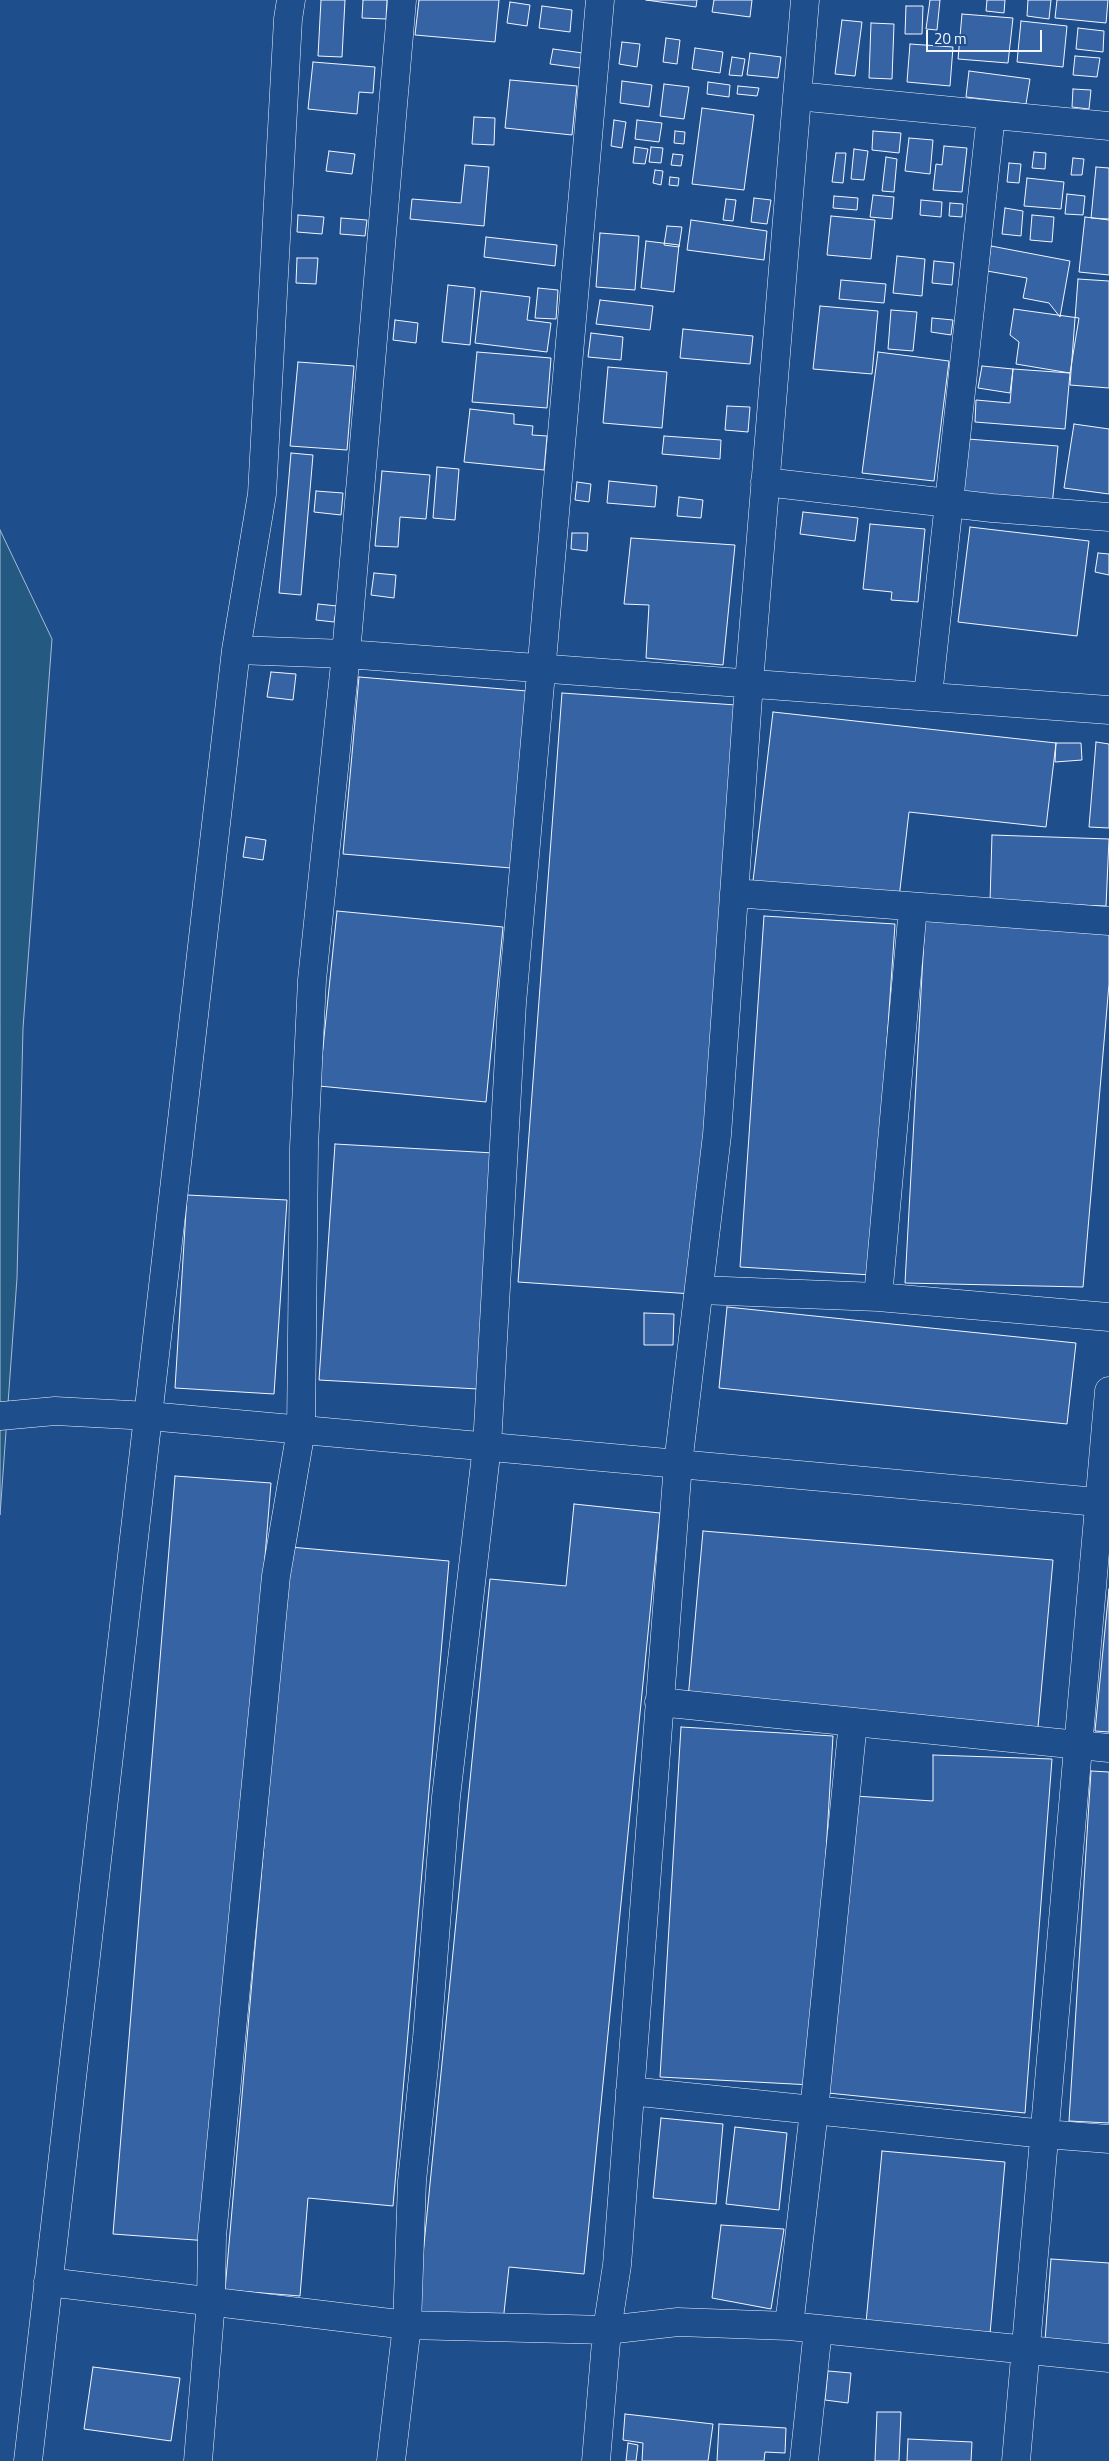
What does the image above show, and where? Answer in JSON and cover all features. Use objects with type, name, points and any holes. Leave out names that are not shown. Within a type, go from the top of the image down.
[{"type":"street","points":[[28,2461],[236,650],[262,494],[288,18],[291,0]]},
{"type":"street","points":[[198,2461],[211,2301],[212,2236],[276,1576],[301,1430],[304,1146],[312,980],[346,654],[402,0]]},
{"type":"street","points":[[391,2461],[407,2325],[412,2181],[427,2038],[446,1797],[487,1446],[512,1003],[600,0]]},
{"type":"street","points":[[596,2461],[607,2330],[617,2265],[678,1464],[717,1135],[749,683],[805,0]]},
{"type":"street","points":[[797,96],[1109,126]]},
{"type":"street","points":[[928,696],[951,502],[992,115]]},
{"type":"street","points":[[765,482],[1109,517]]},
{"type":"street","points":[[236,650],[346,654],[1109,710]]},
{"type":"street","points":[[734,893],[1109,921]]},
{"type":"street","points":[[878,1297],[913,907]]},
{"type":"street","points":[[700,1290],[878,1297],[1109,1317]]},
{"type":"street","points":[[1016,2461],[1079,1745],[1104,1503],[1109,1391]]},
{"type":"street","points":[[0,1416],[55,1411],[149,1416],[1104,1503]]},
{"type":"street","points":[[659,1702],[1109,1748]]},
{"type":"street","points":[[789,2326],[814,2110],[853,1722]]},
{"type":"street","points":[[630,2091],[1044,2134],[1109,2139]]},
{"type":"street","points":[[48,2282],[407,2325],[607,2330],[678,2322],[789,2326],[1109,2358]]},
{"type":"street","points":[[804,2461],[818,2329]]},
{"type":"shaded area","points":[[0,530],[52,639],[23,1028],[17,1278],[0,1515]]},
{"type":"building","points":[[321,0],[345,0],[342,57],[318,56]]},
{"type":"building","points":[[363,0],[387,0],[386,19],[362,18]]},
{"type":"building","points":[[419,0],[499,0],[495,42],[415,35]]},
{"type":"building","points":[[646,0],[697,0],[696,7]]},
{"type":"building","points":[[714,0],[752,0],[750,17],[712,12]]},
{"type":"building","points":[[930,0],[940,0],[937,30],[926,29]]},
{"type":"building","points":[[987,0],[1005,0],[1004,13],[986,11]]},
{"type":"building","points":[[1028,0],[1051,0],[1049,19],[1027,16]]},
{"type":"building","points":[[1057,0],[1108,0],[1106,23],[1055,18]]},
{"type":"building","points":[[510,2],[530,5],[527,26],[507,23]]},
{"type":"building","points":[[542,6],[572,10],[570,32],[539,28]]},
{"type":"building","points":[[906,6],[923,6],[922,34],[905,34]]},
{"type":"building","points":[[962,14],[1013,18],[1008,63],[958,59]]},
{"type":"building","points":[[842,20],[862,22],[855,76],[835,74]]},
{"type":"building","points":[[1021,21],[1067,26],[1063,67],[1017,62]]},
{"type":"building","points":[[871,23],[894,24],[892,79],[869,78]]},
{"type":"building","points":[[1078,28],[1104,31],[1103,52],[1076,49]]},
{"type":"building","points":[[666,38],[680,40],[677,64],[663,62]]},
{"type":"building","points":[[622,42],[640,44],[637,67],[619,64]]},
{"type":"building","points":[[910,44],[953,47],[950,86],[907,82]]},
{"type":"building","points":[[695,48],[723,52],[720,73],[692,69]]},
{"type":"building","points":[[553,49],[583,53],[580,68],[550,64]]},
{"type":"building","points":[[750,53],[781,57],[778,78],[747,75]]},
{"type":"building","points":[[1075,56],[1100,58],[1097,77],[1073,75]]},
{"type":"building","points":[[732,57],[745,59],[742,76],[729,75]]},
{"type":"building","points":[[313,62],[375,67],[373,93],[359,92],[357,114],[308,109]]},
{"type":"building","points":[[969,71],[1030,79],[1026,104],[966,97]]},
{"type":"building","points":[[510,80],[577,86],[572,135],[505,128]]},
{"type":"building","points":[[622,81],[652,85],[649,107],[620,103]]},
{"type":"building","points":[[708,82],[730,85],[729,97],[707,94]]},
{"type":"building","points":[[664,84],[689,87],[684,119],[660,116]]},
{"type":"building","points":[[738,86],[759,88],[757,96],[737,94]]},
{"type":"building","points":[[1073,89],[1091,90],[1089,109],[1072,107]]},
{"type":"building","points":[[702,108],[754,115],[744,190],[692,184]]},
{"type":"building","points":[[474,117],[495,118],[494,145],[472,144]]},
{"type":"building","points":[[614,120],[626,122],[622,148],[611,146]]},
{"type":"building","points":[[637,120],[662,123],[659,142],[635,139]]},
{"type":"building","points":[[675,131],[685,132],[684,144],[674,143]]},
{"type":"building","points":[[873,131],[901,133],[899,153],[872,150]]},
{"type":"building","points":[[909,138],[933,140],[930,174],[905,171]]},
{"type":"building","points":[[944,146],[967,148],[962,192],[933,190],[936,164],[942,165]]},
{"type":"building","points":[[635,147],[648,149],[645,164],[633,163]]},
{"type":"building","points":[[651,147],[663,148],[661,163],[649,162]]},
{"type":"building","points":[[854,149],[868,151],[864,180],[851,179]]},
{"type":"building","points":[[329,151],[355,154],[352,174],[326,171]]},
{"type":"building","points":[[1034,152],[1046,153],[1045,169],[1032,168]]},
{"type":"building","points":[[836,153],[846,153],[843,183],[832,182]]},
{"type":"building","points":[[673,154],[683,155],[681,166],[671,165]]},
{"type":"building","points":[[886,157],[897,159],[894,192],[882,191]]},
{"type":"building","points":[[1073,158],[1084,159],[1082,175],[1071,175]]},
{"type":"building","points":[[1009,163],[1021,164],[1019,183],[1007,182]]},
{"type":"building","points":[[465,165],[489,167],[484,226],[410,219],[412,199],[461,203]]},
{"type":"building","points":[[1096,167],[1109,168],[1109,219],[1091,218]]},
{"type":"building","points":[[655,170],[663,171],[661,185],[653,183]]},
{"type":"building","points":[[670,177],[679,178],[678,186],[669,185]]},
{"type":"building","points":[[1027,178],[1064,182],[1061,209],[1024,206]]},
{"type":"building","points":[[1067,194],[1085,196],[1083,215],[1065,214]]},
{"type":"building","points":[[873,195],[894,197],[892,219],[870,217]]},
{"type":"building","points":[[834,196],[858,198],[857,210],[833,208]]},
{"type":"building","points":[[754,198],[771,200],[767,224],[751,222]]},
{"type":"building","points":[[726,199],[736,200],[733,221],[723,220]]},
{"type":"building","points":[[921,200],[942,202],[941,217],[920,215]]},
{"type":"building","points":[[950,203],[963,204],[962,217],[949,216]]},
{"type":"building","points":[[1005,208],[1023,211],[1021,236],[1002,234]]},
{"type":"building","points":[[298,215],[324,217],[322,234],[297,232]]},
{"type":"building","points":[[1032,215],[1054,217],[1052,242],[1030,240]]},
{"type":"building","points":[[831,216],[875,220],[871,259],[827,255]]},
{"type":"building","points":[[1085,217],[1109,220],[1109,275],[1079,272]]},
{"type":"building","points":[[341,218],[367,220],[365,236],[340,234]]},
{"type":"building","points":[[691,220],[767,231],[764,260],[687,250]]},
{"type":"building","points":[[667,226],[682,227],[679,247],[664,245]]},
{"type":"building","points":[[600,233],[639,236],[635,290],[596,287]]},
{"type":"building","points":[[486,237],[557,245],[555,266],[484,257]]},
{"type":"building","points":[[646,241],[679,245],[674,292],[641,288]]},
{"type":"building","points":[[991,246],[1070,261],[1060,317],[1049,303],[1023,298],[1027,278],[987,271]]},
{"type":"building","points":[[897,256],[925,259],[922,296],[893,293]]},
{"type":"building","points":[[297,258],[318,258],[316,284],[296,283]]},
{"type":"building","points":[[934,261],[954,263],[952,285],[932,283]]},
{"type":"building","points":[[1078,279],[1109,281],[1109,388],[1070,385]]},
{"type":"building","points":[[841,280],[886,284],[884,303],[839,299]]},
{"type":"building","points":[[448,285],[475,288],[470,345],[442,342]]},
{"type":"building","points":[[538,288],[558,290],[556,319],[535,318]]},
{"type":"building","points":[[481,291],[530,297],[527,320],[551,323],[547,352],[475,343]]},
{"type":"building","points":[[600,300],[653,306],[650,330],[596,324]]},
{"type":"building","points":[[820,306],[878,311],[872,374],[813,369]]},
{"type":"building","points":[[1014,309],[1079,318],[1070,373],[1016,364],[1019,342],[1010,335]]},
{"type":"building","points":[[891,310],[917,312],[913,351],[888,349]]},
{"type":"building","points":[[932,318],[953,320],[951,335],[931,332]]},
{"type":"building","points":[[395,320],[418,323],[416,343],[393,340]]},
{"type":"building","points":[[683,329],[753,336],[750,364],[680,358]]},
{"type":"building","points":[[591,333],[623,337],[621,360],[588,357]]},
{"type":"building","points":[[477,352],[551,358],[547,408],[472,402]]},
{"type":"building","points":[[878,352],[949,361],[934,481],[862,473]]},
{"type":"building","points":[[298,362],[354,366],[347,450],[290,446]]},
{"type":"building","points":[[982,366],[1013,369],[1010,393],[978,388]]},
{"type":"building","points":[[608,367],[667,372],[662,428],[603,423]]},
{"type":"building","points":[[1013,369],[1070,373],[1065,429],[975,422],[976,400],[1010,403]]},
{"type":"building","points":[[727,406],[750,407],[748,432],[725,430]]},
{"type":"building","points":[[470,409],[514,414],[514,424],[533,426],[532,435],[547,436],[544,470],[464,462]]},
{"type":"building","points":[[1074,424],[1109,429],[1109,494],[1064,488]]},
{"type":"building","points":[[664,436],[721,440],[720,459],[662,454]]},
{"type":"building","points":[[968,439],[1058,446],[1052,506],[963,499]]},
{"type":"building","points":[[291,453],[313,455],[301,595],[279,593]]},
{"type":"building","points":[[437,467],[459,469],[455,520],[433,518]]},
{"type":"building","points":[[382,471],[430,475],[426,519],[400,517],[398,547],[375,546]]},
{"type":"building","points":[[609,481],[657,486],[655,507],[607,503]]},
{"type":"building","points":[[577,482],[591,484],[589,502],[575,500]]},
{"type":"building","points":[[316,491],[343,493],[341,515],[314,512]]},
{"type":"building","points":[[679,497],[703,500],[701,518],[677,516]]},
{"type":"building","points":[[803,512],[858,518],[855,541],[800,534]]},
{"type":"building","points":[[870,524],[925,529],[918,602],[891,600],[892,592],[863,589]]},
{"type":"building","points":[[970,527],[1089,541],[1077,636],[958,622]]},
{"type":"building","points":[[572,533],[588,533],[587,551],[571,549]]},
{"type":"building","points":[[631,538],[735,545],[723,665],[646,658],[649,605],[624,604]]},
{"type":"building","points":[[1098,553],[1109,554],[1109,575],[1095,572]]},
{"type":"building","points":[[374,573],[396,575],[394,598],[371,595]]},
{"type":"building","points":[[318,604],[337,606],[334,622],[316,620]]},
{"type":"building","points":[[271,672],[296,674],[293,700],[267,697]]},
{"type":"building","points":[[359,677],[527,691],[511,868],[343,854]]},
{"type":"building","points":[[562,693],[736,705],[692,1294],[518,1282]]},
{"type":"building","points":[[773,712],[1056,743],[1046,827],[909,812],[899,898],[753,881]]},
{"type":"building","points":[[1096,742],[1109,744],[1109,828],[1089,827]]},
{"type":"building","points":[[1056,743],[1081,743],[1082,760],[1055,762]]},
{"type":"building","points":[[992,835],[1109,839],[1106,906],[990,902]]},
{"type":"building","points":[[246,837],[266,840],[263,860],[243,857]]},
{"type":"building","points":[[337,911],[503,927],[486,1102],[319,1086]]},
{"type":"building","points":[[764,916],[895,924],[871,1275],[740,1267]]},
{"type":"building","points":[[925,920],[1109,931],[1109,984],[1083,1287],[905,1283]]},
{"type":"building","points":[[335,1144],[494,1153],[478,1389],[319,1380]]},
{"type":"building","points":[[187,1195],[287,1200],[274,1394],[175,1388]]},
{"type":"building","points":[[727,1307],[1076,1343],[1067,1424],[719,1388]]},
{"type":"building","points":[[644,1313],[674,1314],[673,1345],[644,1345]]},
{"type":"building","points":[[175,1476],[271,1483],[209,2241],[113,2234]]},
{"type":"building","points":[[574,1504],[660,1513],[584,2274],[509,2267],[503,2322],[417,2315],[490,1579],[566,1586]]},
{"type":"building","points":[[703,1531],[1053,1560],[1038,1727],[688,1699]]},
{"type":"building","points":[[290,1547],[449,1561],[393,2206],[308,2198],[300,2296],[225,2290]]},
{"type":"building","points":[[1109,1589],[1109,1732],[1095,1731]]},
{"type":"building","points":[[681,1727],[833,1736],[812,2085],[660,2077]]},
{"type":"building","points":[[933,1755],[1052,1759],[1025,2113],[828,2093],[855,1796],[933,1801]]},
{"type":"building","points":[[1091,1771],[1109,1772],[1109,2123],[1069,2121]]},
{"type":"building","points":[[661,2118],[723,2124],[716,2204],[653,2198]]},
{"type":"building","points":[[735,2127],[787,2133],[779,2210],[726,2204]]},
{"type":"building","points":[[882,2151],[1005,2162],[990,2334],[866,2323]]},
{"type":"building","points":[[721,2225],[784,2229],[771,2309],[712,2298]]},
{"type":"building","points":[[1051,2259],[1109,2263],[1109,2346],[1045,2341]]},
{"type":"building","points":[[93,2367],[180,2378],[171,2441],[84,2429]]},
{"type":"building","points":[[828,2371],[851,2373],[848,2403],[825,2400]]},
{"type":"building","points":[[877,2412],[901,2412],[899,2461],[875,2461]]},
{"type":"building","points":[[625,2414],[713,2424],[708,2461],[642,2461],[643,2443],[623,2440]]},
{"type":"building","points":[[719,2424],[786,2428],[785,2453],[765,2452],[764,2461],[717,2461]]},
{"type":"building","points":[[908,2439],[972,2442],[971,2461],[907,2461]]},
{"type":"building","points":[[628,2443],[638,2445],[636,2461],[626,2461]]}]
